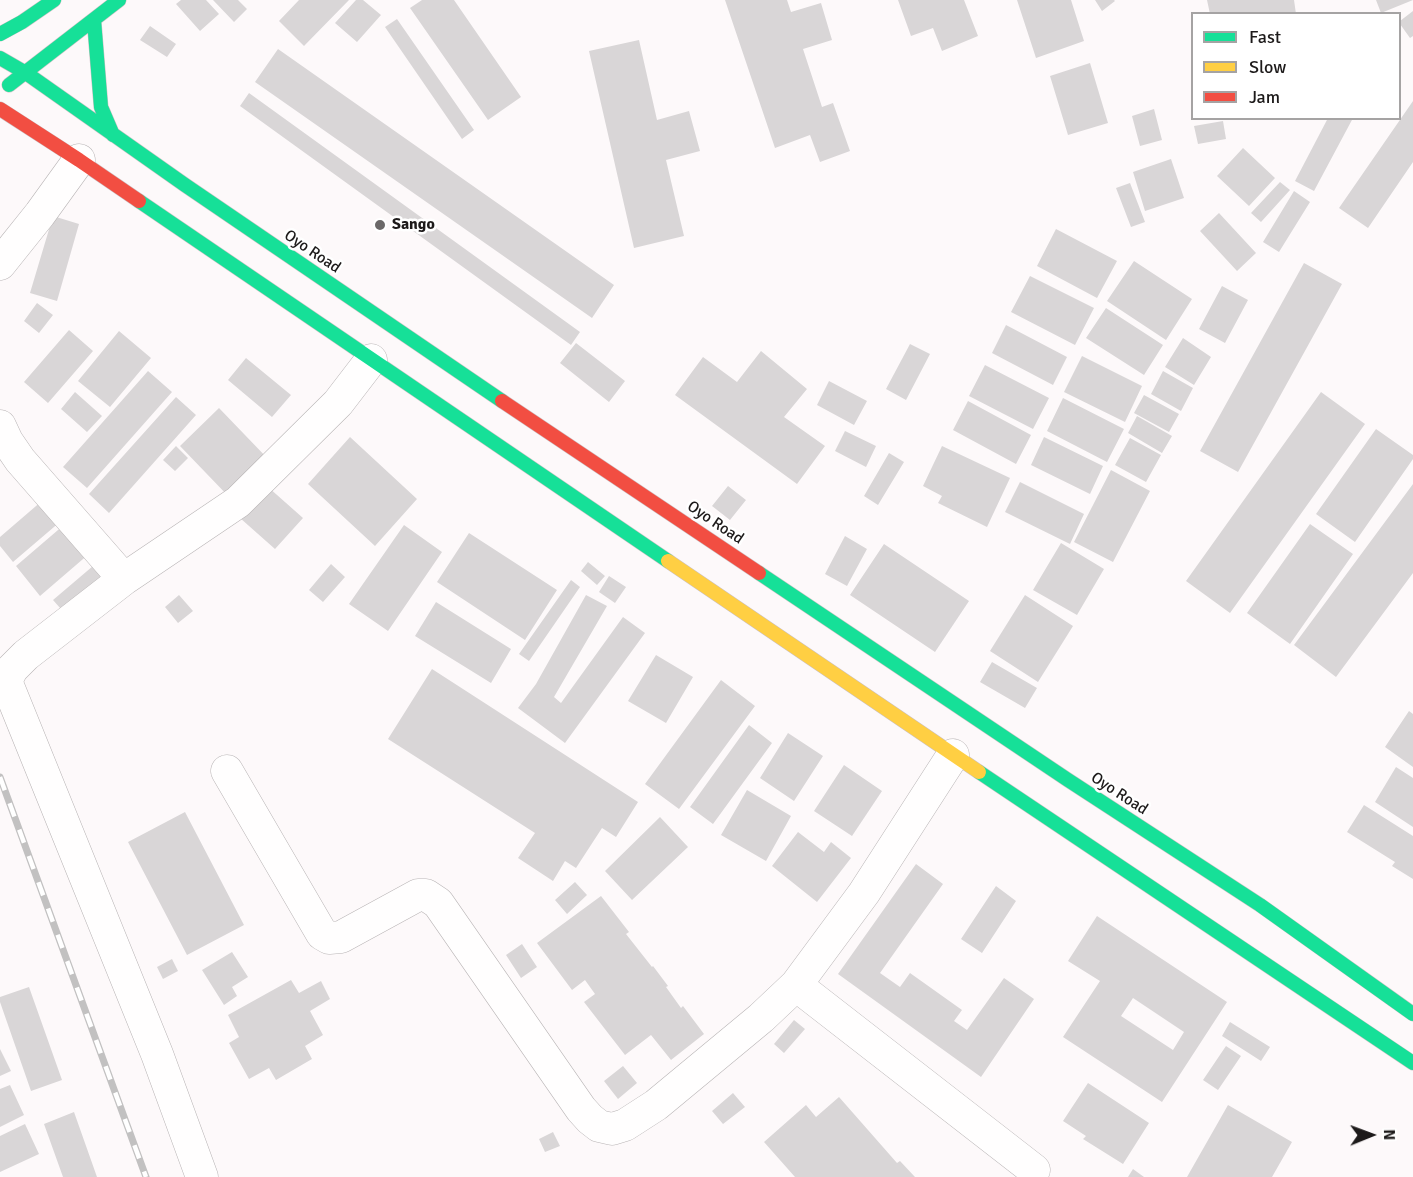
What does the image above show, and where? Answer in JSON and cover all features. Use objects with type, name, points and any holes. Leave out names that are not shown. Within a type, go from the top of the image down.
[{"type":"main road","points":[[0,34],[54,0]]},
{"type":"main road","points":[[0,91],[118,0]]},
{"type":"main road","points":[[94,20],[101,107],[113,135]]},
{"type":"main road","name":"Oyo Road","points":[[0,58],[26,73],[509,406],[1045,770],[1260,905],[1413,1014]]},
{"type":"main road","points":[[0,109],[79,160],[953,755],[1027,796],[1413,1063]]},
{"type":"street","points":[[0,264],[79,160]]},
{"type":"street","points":[[202,1177],[157,1054],[6,681],[12,669],[26,655],[124,579],[238,502],[338,404],[371,360]]},
{"type":"street","points":[[0,426],[20,460],[124,579]]},
{"type":"street","points":[[227,771],[322,934],[329,938],[340,938],[418,895],[426,896],[438,903],[581,1109],[599,1126],[612,1129],[625,1125],[656,1105],[761,1018],[796,985],[864,893],[953,755]]},
{"type":"street","points":[[796,985],[1034,1170]]},
{"type":"building","points":[[181,0],[206,0],[219,14],[200,31],[176,4]]},
{"type":"building","points":[[213,0],[238,0],[247,9],[234,22]]},
{"type":"building","points":[[299,0],[349,0],[304,46],[279,21]]},
{"type":"building","points":[[356,0],[363,0],[381,15],[357,42],[335,23]]},
{"type":"building","points":[[422,0],[454,0],[521,97],[488,120],[410,8]]},
{"type":"building","points":[[725,0],[787,0],[791,12],[821,3],[832,40],[803,49],[822,107],[833,103],[850,151],[820,162],[810,135],[775,148]]},
{"type":"building","points":[[898,0],[964,0],[978,36],[942,51],[933,28],[911,36]]},
{"type":"building","points":[[1017,0],[1071,0],[1084,41],[1036,58]]},
{"type":"building","points":[[1095,0],[1114,0],[1115,1],[1102,11]]},
{"type":"building","points":[[1207,0],[1294,0],[1296,12],[1210,12]]},
{"type":"building","points":[[1376,0],[1413,0],[1383,12],[1381,12]]},
{"type":"building","points":[[1413,11],[1413,36],[1410,38],[1401,25],[1401,20]]},
{"type":"building","points":[[397,19],[474,130],[462,139],[385,27]]},
{"type":"building","points":[[150,26],[176,44],[167,57],[140,40]]},
{"type":"building","points":[[639,40],[657,120],[689,111],[700,151],[666,160],[684,236],[634,248],[589,51]]},
{"type":"building","points":[[278,49],[614,285],[592,318],[255,82]]},
{"type":"building","points":[[1090,63],[1108,123],[1068,135],[1050,76]]},
{"type":"building","points":[[249,93],[580,332],[571,345],[240,106]]},
{"type":"building","points":[[1413,101],[1413,162],[1368,228],[1339,208]]},
{"type":"building","points":[[1154,109],[1162,140],[1140,146],[1132,116]]},
{"type":"building","points":[[1327,120],[1352,120],[1314,191],[1295,181]]},
{"type":"building","points":[[1223,121],[1226,139],[1198,144],[1194,126]]},
{"type":"building","points":[[1243,148],[1275,178],[1249,206],[1217,176]]},
{"type":"building","points":[[1171,159],[1184,198],[1145,211],[1133,172]]},
{"type":"building","points":[[1280,182],[1290,190],[1261,222],[1251,213]]},
{"type":"building","points":[[1130,183],[1145,222],[1131,227],[1116,188]]},
{"type":"building","points":[[1294,191],[1310,202],[1279,252],[1263,242]]},
{"type":"building","points":[[1219,213],[1256,253],[1237,271],[1200,231]]},
{"type":"building","points":[[53,216],[79,224],[57,301],[30,293]]},
{"type":"building","points":[[1056,229],[1117,261],[1097,298],[1037,266]]},
{"type":"building","points":[[1134,261],[1192,299],[1166,340],[1107,301]]},
{"type":"building","points":[[1304,263],[1342,284],[1238,472],[1200,451]]},
{"type":"building","points":[[1030,276],[1094,308],[1075,345],[1011,312]]},
{"type":"building","points":[[1222,286],[1248,300],[1225,343],[1199,329]]},
{"type":"building","points":[[37,303],[53,315],[39,333],[24,321]]},
{"type":"building","points":[[1106,308],[1163,345],[1144,375],[1086,338]]},
{"type":"building","points":[[1006,325],[1067,357],[1053,385],[992,353]]},
{"type":"building","points":[[69,330],[93,351],[48,403],[24,382]]},
{"type":"building","points":[[119,331],[151,358],[110,407],[78,381]]},
{"type":"building","points":[[1183,338],[1211,357],[1194,385],[1165,367]]},
{"type":"building","points":[[576,343],[625,381],[609,402],[560,363]]},
{"type":"building","points":[[910,344],[930,354],[906,400],[886,389]]},
{"type":"building","points":[[761,351],[807,389],[784,417],[825,446],[797,484],[675,395],[703,357],[737,382]]},
{"type":"building","points":[[1082,356],[1142,386],[1125,422],[1064,392]]},
{"type":"building","points":[[246,358],[291,395],[272,417],[228,380]]},
{"type":"building","points":[[985,365],[1049,398],[1033,429],[969,396]]},
{"type":"building","points":[[148,371],[172,392],[87,488],[63,467]]},
{"type":"building","points":[[1163,371],[1193,388],[1181,411],[1151,394]]},
{"type":"building","points":[[829,381],[867,401],[854,425],[817,405]]},
{"type":"building","points":[[75,392],[102,416],[87,432],[61,409]]},
{"type":"building","points":[[1321,392],[1365,424],[1230,613],[1186,581]]},
{"type":"building","points":[[1144,395],[1179,414],[1169,432],[1134,413]]},
{"type":"building","points":[[176,397],[196,415],[109,513],[89,494]]},
{"type":"building","points":[[1063,398],[1124,429],[1107,462],[1047,431]]},
{"type":"building","points":[[968,401],[1031,435],[1016,464],[953,430]]},
{"type":"building","points":[[219,408],[270,461],[231,499],[180,446]]},
{"type":"building","points":[[1137,416],[1172,436],[1162,453],[1128,433]]},
{"type":"building","points":[[1376,429],[1413,455],[1413,459],[1355,542],[1316,514]]},
{"type":"building","points":[[845,431],[876,446],[866,467],[835,451]]},
{"type":"building","points":[[350,437],[417,499],[375,546],[308,484]]},
{"type":"building","points":[[1044,437],[1103,466],[1090,494],[1031,465]]},
{"type":"building","points":[[1130,438],[1161,455],[1146,482],[1115,465]]},
{"type":"building","points":[[176,446],[188,458],[175,471],[163,460]]},
{"type":"building","points":[[942,446],[1010,478],[987,527],[938,503],[942,496],[923,486]]},
{"type":"building","points":[[889,453],[904,462],[878,505],[864,496]]},
{"type":"building","points":[[1111,470],[1150,491],[1113,562],[1074,542]]},
{"type":"building","points":[[1020,482],[1084,514],[1070,544],[1005,512]]},
{"type":"building","points":[[1413,484],[1413,573],[1336,677],[1294,645]]},
{"type":"building","points":[[728,486],[746,500],[730,520],[712,506]]},
{"type":"building","points":[[268,487],[303,518],[275,549],[240,518]]},
{"type":"building","points":[[43,500],[61,521],[13,562],[0,546],[0,537]]},
{"type":"building","points":[[65,524],[90,553],[40,596],[16,566]]},
{"type":"building","points":[[1310,524],[1353,554],[1290,644],[1247,613]]},
{"type":"building","points":[[404,525],[442,552],[388,631],[349,604]]},
{"type":"building","points":[[469,533],[557,590],[525,640],[437,582]]},
{"type":"building","points":[[845,536],[867,549],[847,586],[825,574]]},
{"type":"building","points":[[1061,543],[1104,569],[1077,615],[1033,590]]},
{"type":"building","points":[[884,544],[969,601],[935,652],[850,595]]},
{"type":"building","points":[[588,562],[605,576],[597,585],[581,571]]},
{"type":"building","points":[[331,564],[345,577],[323,602],[309,590]]},
{"type":"building","points":[[93,566],[108,584],[68,617],[53,600]]},
{"type":"building","points":[[609,576],[626,587],[615,603],[599,592]]},
{"type":"building","points":[[571,580],[580,587],[529,661],[519,654]]},
{"type":"building","points":[[179,595],[193,611],[178,623],[165,607]]},
{"type":"building","points":[[586,595],[607,606],[554,697],[561,703],[623,617],[645,633],[565,743],[518,708],[536,684]]},
{"type":"building","points":[[1025,595],[1073,626],[1038,682],[990,651]]},
{"type":"building","points":[[436,602],[511,649],[491,683],[415,636]]},
{"type":"building","points":[[656,655],[693,677],[666,723],[628,701]]},
{"type":"building","points":[[992,662],[1037,688],[1025,708],[980,682]]},
{"type":"building","points":[[432,669],[638,802],[616,837],[602,828],[576,868],[565,861],[553,881],[518,858],[535,833],[388,739]]},
{"type":"building","points":[[721,680],[755,706],[679,809],[645,784]]},
{"type":"building","points":[[1409,711],[1413,714],[1413,767],[1385,747]]},
{"type":"building","points":[[749,725],[772,743],[713,824],[690,807]]},
{"type":"building","points":[[788,733],[823,756],[794,801],[760,778]]},
{"type":"building","points":[[844,765],[882,791],[852,836],[814,811]]},
{"type":"building","points":[[1396,767],[1413,778],[1413,827],[1375,802]]},
{"type":"building","points":[[747,790],[791,816],[766,861],[721,835]]},
{"type":"building","points":[[1364,805],[1413,836],[1413,879],[1392,866],[1395,862],[1347,832]]},
{"type":"building","points":[[185,812],[244,925],[187,955],[128,842]]},
{"type":"building","points":[[660,817],[688,847],[632,900],[605,871]]},
{"type":"building","points":[[798,832],[824,852],[831,842],[851,858],[817,902],[772,866]]},
{"type":"building","points":[[916,864],[943,884],[880,973],[900,987],[910,973],[962,1010],[954,1021],[967,1030],[1004,978],[1034,999],[981,1077],[838,974]]},
{"type":"building","points":[[575,882],[587,895],[567,914],[555,900]]},
{"type":"building","points":[[996,886],[1016,901],[982,953],[961,939]]},
{"type":"building","points":[[601,896],[629,932],[626,934],[668,986],[666,987],[681,1008],[683,1006],[704,1034],[671,1060],[651,1035],[625,1055],[584,1002],[595,994],[585,980],[572,990],[537,943]]},
{"type":"building","points":[[1097,916],[1227,1002],[1162,1102],[1063,1037],[1100,981],[1068,961]],"holes":[[[1133,998],[1184,1032],[1173,1050],[1121,1016]]]},
{"type":"building","points":[[522,944],[537,967],[521,978],[506,955]]},
{"type":"building","points":[[232,952],[248,977],[232,987],[237,996],[224,1005],[202,970]]},
{"type":"building","points":[[172,959],[178,971],[163,979],[157,967]]},
{"type":"building","points":[[291,980],[299,993],[321,981],[330,999],[310,1011],[323,1035],[305,1046],[312,1059],[276,1080],[269,1068],[249,1079],[229,1043],[239,1037],[228,1015]]},
{"type":"building","points":[[29,987],[62,1080],[31,1091],[0,1002],[0,997]]},
{"type":"building","points":[[794,1020],[805,1029],[784,1053],[774,1044]]},
{"type":"building","points":[[1230,1022],[1270,1047],[1261,1061],[1222,1036]]},
{"type":"building","points":[[1226,1046],[1241,1056],[1218,1090],[1203,1080]]},
{"type":"building","points":[[0,1049],[11,1071],[0,1076]]},
{"type":"building","points":[[623,1066],[637,1083],[618,1099],[604,1081]]},
{"type":"building","points":[[1088,1083],[1149,1123],[1123,1164],[1083,1139],[1086,1136],[1063,1121]]},
{"type":"building","points":[[10,1085],[24,1115],[0,1127],[0,1089]]},
{"type":"building","points":[[733,1093],[745,1107],[723,1124],[712,1111]]},
{"type":"building","points":[[839,1097],[897,1163],[900,1161],[915,1177],[795,1177],[764,1142],[806,1105],[816,1117]]},
{"type":"building","points":[[1228,1105],[1292,1142],[1272,1177],[1187,1177]]},
{"type":"building","points":[[74,1112],[97,1177],[63,1177],[44,1124]]},
{"type":"building","points":[[25,1124],[39,1154],[0,1172],[0,1136]]},
{"type":"building","points":[[553,1132],[560,1146],[545,1152],[539,1139]]},
{"type":"building","points":[[1133,1169],[1144,1177],[1128,1177]]},
{"type":"railway","points":[[0,777],[146,1177]]},
{"type":"traffic: fast","points":[[0,34],[54,0]]},
{"type":"traffic: fast","points":[[9,85],[119,0]]},
{"type":"traffic: fast","points":[[94,20],[101,107],[113,135]]},
{"type":"traffic: fast","points":[[0,58],[26,73],[185,185],[502,401]]},
{"type":"traffic: fast","points":[[139,201],[668,561]]},
{"type":"traffic: fast","points":[[759,573],[1068,780],[1260,905],[1413,1014]]},
{"type":"traffic: fast","points":[[979,772],[1413,1063]]},
{"type":"traffic: slow","points":[[668,561],[979,772]]},
{"type":"traffic: jam","points":[[0,109],[139,201]]},
{"type":"traffic: jam","points":[[502,401],[759,573]]},
{"type":"place","name":"Sango","points":[[380,225]]}]
